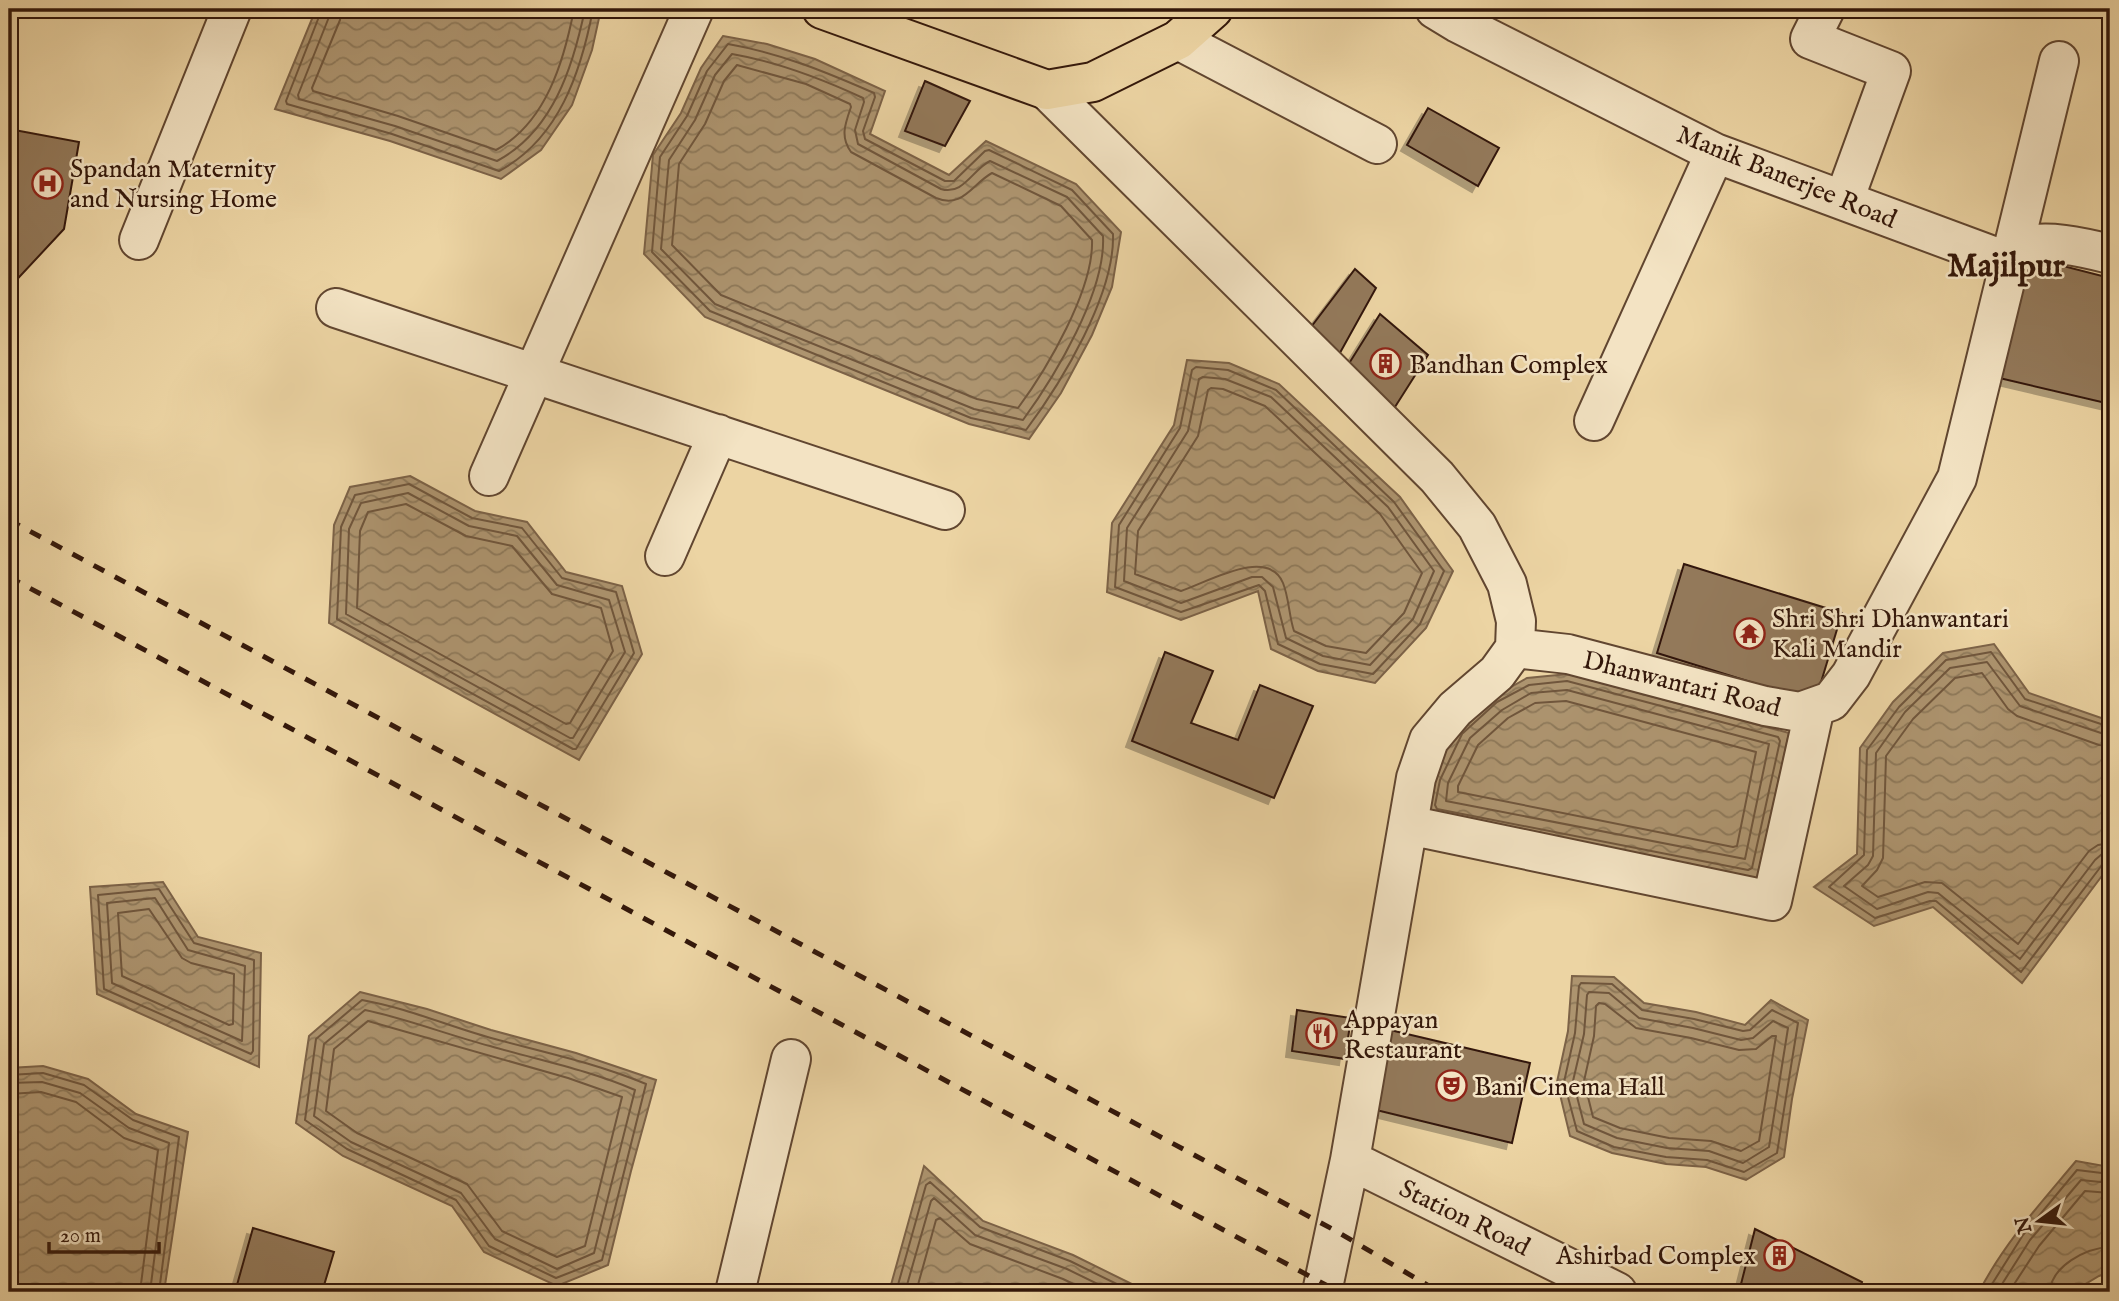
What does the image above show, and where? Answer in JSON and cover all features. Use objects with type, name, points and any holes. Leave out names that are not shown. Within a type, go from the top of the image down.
[{"type":"main road","points":[[822,9],[1047,90],[1093,82],[1178,40],[1213,9]]},
{"type":"street","points":[[139,240],[232,9]]},
{"type":"street","points":[[489,476],[694,9]]},
{"type":"street","name":"Manik Banerjee Road","points":[[1435,9],[1715,153],[2010,262]]},
{"type":"street","points":[[1825,9],[1810,39],[1891,71],[1844,201]]},
{"type":"street","points":[[1178,40],[1377,144]]},
{"type":"street","name":"Dhanwantari Road","points":[[1515,648],[1569,654],[1765,706],[1800,712],[1831,701],[1851,675],[1957,478],[2059,61]]},
{"type":"street","points":[[1047,90],[1437,477],[1477,526],[1507,584],[1516,621],[1515,648],[1497,673],[1455,709],[1429,740],[1416,778],[1350,1160],[1322,1292]]},
{"type":"street","points":[[1594,421],[1715,153]]},
{"type":"street","points":[[2010,262],[2020,249],[2034,244],[2082,248],[2110,254]]},
{"type":"street","points":[[336,308],[945,510]]},
{"type":"street","points":[[665,556],[718,434]]},
{"type":"street","points":[[1408,825],[1772,901],[1815,707]]},
{"type":"street","points":[[735,1292],[791,1059]]},
{"type":"street","name":"Station Road","points":[[1350,1160],[1617,1292]]},
{"type":"water","points":[[316,9],[601,9],[592,50],[572,105],[541,150],[501,179],[390,141],[275,109]]},
{"type":"water","points":[[723,36],[767,44],[815,59],[885,91],[870,134],[949,175],[986,141],[1076,184],[1121,232],[1112,287],[1092,335],[1061,393],[1029,439],[969,424],[705,317],[644,254],[653,155],[681,113],[701,68]]},
{"type":"water","points":[[1187,360],[1229,363],[1279,384],[1400,497],[1453,571],[1426,628],[1375,683],[1318,671],[1271,649],[1258,591],[1181,620],[1107,592],[1112,523],[1174,425]]},
{"type":"water","points":[[410,476],[475,511],[527,522],[566,572],[622,586],[642,654],[579,760],[329,623],[334,525],[350,487]]},
{"type":"water","points":[[1994,644],[2029,693],[2110,721],[2110,865],[2022,983],[1933,907],[1874,926],[1814,887],[1857,854],[1860,748],[1893,702],[1943,653]]},
{"type":"water","points":[[1568,674],[1789,733],[1757,879],[1426,814],[1433,778],[1456,729],[1493,697],[1527,678]]},
{"type":"water","points":[[163,882],[198,937],[261,953],[259,1067],[97,994],[90,887]]},
{"type":"water","points":[[1572,976],[1614,977],[1644,1003],[1696,1012],[1745,1025],[1771,1000],[1808,1020],[1792,1099],[1784,1157],[1746,1180],[1706,1167],[1666,1164],[1612,1153],[1570,1136],[1557,1082],[1568,1031]]},
{"type":"water","points":[[360,992],[576,1053],[656,1080],[608,1265],[557,1286],[484,1252],[452,1206],[343,1156],[296,1123],[309,1036]]},
{"type":"water","points":[[43,1066],[88,1079],[136,1114],[188,1132],[164,1292],[9,1292],[9,1068]]},
{"type":"water","points":[[2076,1161],[2110,1167],[2110,1272],[2072,1292],[1979,1292],[2011,1240]]},
{"type":"water","points":[[924,1166],[983,1221],[1073,1255],[1148,1292],[889,1292]]},
{"type":"building","points":[[925,81],[970,101],[945,146],[905,131]]},
{"type":"building","points":[[1428,108],[1499,148],[1478,186],[1407,145]]},
{"type":"building","name":"Spandan Maternity and Nursing Home","points":[[9,129],[79,142],[64,229],[9,288]]},
{"type":"building","points":[[2024,256],[2110,278],[2110,404],[1995,377]]},
{"type":"building","points":[[1355,269],[1376,288],[1336,360],[1305,335]]},
{"type":"building","name":"Bandhan Complex","points":[[1380,314],[1428,355],[1388,418],[1343,373]]},
{"type":"building","name":"Shri Shri Dhanwantari Kali Mandir","points":[[1684,564],[1842,613],[1815,702],[1657,653]]},
{"type":"building","points":[[1165,652],[1213,671],[1191,723],[1238,740],[1260,685],[1313,706],[1274,798],[1132,741]]},
{"type":"building","name":"Appayan Restaurant","points":[[1297,1010],[1351,1018],[1345,1059],[1292,1051]]},
{"type":"building","name":"Bani Cinema Hall","points":[[1390,1030],[1530,1063],[1512,1143],[1372,1109]]},
{"type":"building","points":[[253,1228],[334,1252],[322,1292],[235,1292]]},
{"type":"building","name":"Ashirbad Complex","points":[[1755,1229],[1862,1282],[1859,1292],[1739,1292]]},
{"type":"railway","points":[[9,520],[1336,1231],[1439,1292]]},
{"type":"railway","points":[[9,577],[1339,1292]]},
{"type":"place","name":"Spandan Maternity and Nursing Home","points":[[47,183]]},
{"type":"place","name":"Bandhan Complex","points":[[1386,364]]},
{"type":"place","name":"Shri Shri Dhanwantari Kali Mandir","points":[[1749,633]]},
{"type":"place","name":"Appayan Restaurant","points":[[1321,1034]]},
{"type":"place","name":"Bani Cinema Hall","points":[[1451,1086]]},
{"type":"place","name":"Ashirbad Complex","points":[[1779,1255]]},
{"type":"district","name":"Majilpur","points":[[2006,264]]}]
